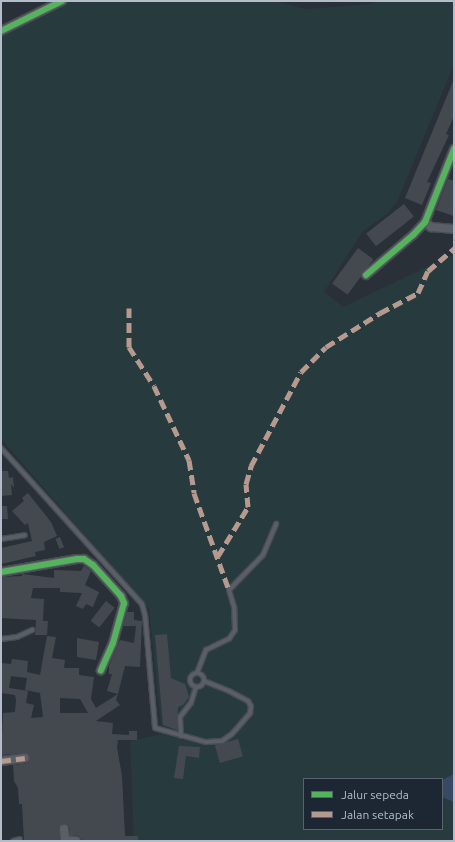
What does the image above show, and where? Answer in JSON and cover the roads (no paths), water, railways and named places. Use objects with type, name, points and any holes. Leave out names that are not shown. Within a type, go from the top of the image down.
[{"type":"street","points":[[1,31],[62,1]]},
{"type":"street","points":[[366,275],[413,235],[424,222],[454,149]]},
{"type":"street","points":[[424,222],[431,227],[454,229]]},
{"type":"street","points":[[1,572],[78,559],[84,559],[93,565],[121,596],[124,603],[113,643],[102,670]]},
{"type":"street","points":[[1,761],[24,758]]},
{"type":"street","points":[[64,829],[65,840],[76,841]]},
{"type":"lane","points":[[1,448],[142,604],[145,614],[153,725],[157,729],[206,742],[222,741],[232,734],[250,713],[248,701],[204,681],[202,676],[197,674]]},
{"type":"lane","points":[[196,687],[192,683],[191,678],[197,674],[202,654],[206,650],[229,639],[235,630],[234,607],[229,590],[263,554],[276,524]]},
{"type":"lane","points":[[1,539],[25,535]]},
{"type":"lane","points":[[1,639],[17,637],[32,630]]},
{"type":"lane","points":[[181,736],[180,717],[191,703],[196,687],[204,681]]},
{"type":"lane","points":[[13,841],[20,839]]},
{"type":"water","points":[[454,774],[454,802],[443,797],[443,780]]}]
